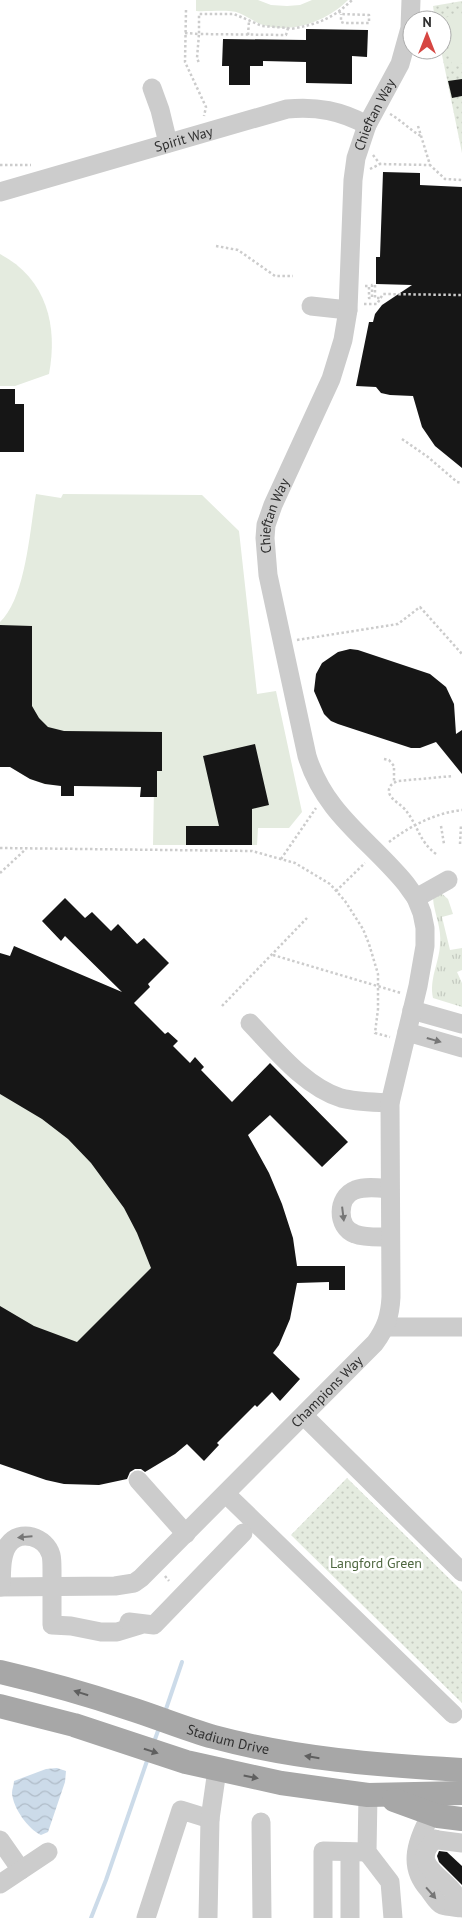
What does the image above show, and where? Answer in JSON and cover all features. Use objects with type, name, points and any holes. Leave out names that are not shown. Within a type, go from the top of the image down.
[{"type":"main road","name":"Stadium Drive","points":[[0,1672],[128,1708],[196,1732],[279,1752],[360,1763],[462,1770]]},
{"type":"main road","points":[[0,1706],[50,1718],[186,1762],[217,1770],[281,1783],[368,1795],[397,1801],[431,1814],[462,1819]]},
{"type":"main road","points":[[360,1763],[408,1761],[462,1755]]},
{"type":"main road","points":[[368,1795],[462,1793]]},
{"type":"street","name":"Chieftan Way","points":[[411,0],[410,28],[402,58],[396,74],[367,125],[359,147],[354,170],[348,310],[343,340],[331,379],[273,505],[266,525],[265,538],[268,575],[312,772],[328,800],[394,869],[416,898],[422,913],[425,928],[425,946],[412,1010]]},
{"type":"street","points":[[152,88],[160,110],[168,143]]},
{"type":"street","name":"Spirit Way","points":[[0,192],[271,113],[295,108],[320,108],[337,111],[367,125]]},
{"type":"street","points":[[312,306],[348,310]]},
{"type":"street","points":[[416,898],[448,880]]},
{"type":"street","points":[[412,1010],[462,1024]]},
{"type":"street","name":"Champions Way","points":[[1,1587],[115,1586],[134,1583],[148,1573],[304,1416],[374,1343],[386,1327],[390,1308],[390,1103],[399,1035],[412,1010]]},
{"type":"street","points":[[250,1023],[288,1063],[318,1088],[341,1098],[390,1103]]},
{"type":"street","points":[[399,1035],[462,1048]]},
{"type":"street","points":[[390,1189],[365,1188],[354,1190],[346,1196],[341,1212],[342,1220],[353,1234],[390,1237]]},
{"type":"street","points":[[386,1327],[462,1327]]},
{"type":"street","points":[[304,1416],[462,1572]]},
{"type":"street","points":[[138,1480],[186,1534]]},
{"type":"street","points":[[226,1494],[453,1714]]},
{"type":"street","points":[[1,1587],[4,1556],[8,1546],[14,1540],[23,1536],[36,1537],[46,1545],[51,1555],[52,1625],[71,1626],[103,1620],[118,1620],[140,1625],[154,1625],[243,1533]]},
{"type":"street","points":[[208,1918],[210,1819],[217,1770]]},
{"type":"street","points":[[350,1918],[358,1852],[368,1795]]},
{"type":"street","points":[[146,1918],[181,1810],[210,1819]]},
{"type":"street","points":[[431,1814],[424,1844],[416,1859],[420,1881],[441,1904],[458,1907]]},
{"type":"street","points":[[261,1822],[262,1918]]},
{"type":"street","points":[[0,1840],[21,1870]]},
{"type":"street","points":[[424,1844],[462,1843]]},
{"type":"street","points":[[323,1918],[324,1851],[358,1852],[390,1882],[393,1918]]},
{"type":"street","points":[[0,1884],[48,1852]]},
{"type":"path","points":[[198,64],[198,14],[234,14],[262,26],[288,28],[314,25],[340,12],[352,0]]},
{"type":"path","points":[[186,10],[185,62],[206,107],[204,116],[201,118]]},
{"type":"path","points":[[340,12],[367,14],[370,16],[370,23],[341,22],[340,12]]},
{"type":"path","points":[[354,14],[354,23]]},
{"type":"path","points":[[248,35],[249,21]]},
{"type":"path","points":[[185,33],[286,35],[288,28]]},
{"type":"path","points":[[387,112],[421,136]]},
{"type":"path","points":[[418,126],[430,165],[445,179],[462,180]]},
{"type":"path","points":[[370,151],[380,164]]},
{"type":"path","points":[[367,171],[380,164],[430,165]]},
{"type":"path","points":[[0,165],[38,165]]},
{"type":"path","points":[[216,246],[238,250],[274,276],[294,276]]},
{"type":"path","points":[[368,286],[369,298],[372,298],[372,286],[375,286],[375,298],[380,298]]},
{"type":"path","points":[[367,304],[377,304],[383,294],[462,295]]},
{"type":"path","points":[[402,440],[428,457],[457,482],[462,483]]},
{"type":"path","points":[[292,641],[398,624],[420,607],[462,654]]},
{"type":"path","points":[[384,759],[389,760],[394,766],[394,782],[389,788],[389,793],[407,811],[425,846],[436,854]]},
{"type":"path","points":[[394,782],[453,776]]},
{"type":"path","points":[[281,859],[318,806]]},
{"type":"path","points":[[386,844],[406,829],[438,815],[462,810]]},
{"type":"path","points":[[460,844],[461,825]]},
{"type":"path","points":[[441,826],[444,844]]},
{"type":"path","points":[[0,848],[252,851],[281,859],[314,873],[330,884],[344,901],[362,929],[374,958],[378,974],[374,1033],[399,1035]]},
{"type":"path","points":[[0,873],[26,849]]},
{"type":"path","points":[[336,891],[368,860]]},
{"type":"path","points":[[222,1006],[307,918]]},
{"type":"path","points":[[273,955],[402,993]]},
{"type":"green space","points":[[196,0],[258,0],[271,5],[287,6],[300,5],[312,0],[348,0],[320,20],[298,27],[286,28],[263,25],[235,12],[196,11]]},
{"type":"green space","points":[[462,1],[462,153],[443,60],[452,60],[452,10],[434,10],[433,6]]},
{"type":"green space","points":[[462,14],[462,63],[452,65],[451,60],[452,16]]},
{"type":"green space","points":[[0,254],[16,264],[39,290],[46,305],[52,339],[49,374],[15,386],[0,386]]},
{"type":"green space","points":[[36,494],[61,498],[63,494],[202,495],[239,531],[257,694],[276,691],[302,812],[289,828],[258,828],[257,845],[153,845],[154,788],[45,784],[27,777],[0,759],[0,622],[9,611],[16,597],[21,580],[26,562]]},
{"type":"green space","points":[[440,892],[448,899],[453,914],[442,917],[450,950],[462,948],[462,970],[457,972],[462,983],[462,1007],[433,998],[432,984],[440,938],[433,898]]},
{"type":"green space","points":[[0,965],[252,1189],[0,1433]]},
{"type":"green space","name":"Langford Green","points":[[347,1478],[462,1591],[462,1703],[291,1535]]},
{"type":"water","points":[[57,1768],[66,1771],[65,1782],[48,1832],[41,1835],[26,1823],[15,1805],[12,1793],[14,1781],[46,1769]]},
{"type":"building","points":[[306,29],[368,30],[367,57],[352,56],[352,84],[306,83],[306,62],[263,61],[263,66],[250,66],[250,85],[229,85],[229,66],[222,66],[223,39],[306,40]]},
{"type":"building","points":[[462,79],[462,96],[452,98],[448,81]]},
{"type":"building","points":[[383,172],[420,173],[420,185],[462,187],[462,468],[435,446],[422,427],[413,396],[390,395],[381,393],[376,387],[356,386],[369,322],[373,322],[375,314],[382,305],[412,285],[376,284],[376,257],[380,257]]},
{"type":"building","points":[[0,389],[15,389],[15,404],[24,404],[24,452],[0,452]]},
{"type":"building","points":[[0,625],[32,626],[32,706],[39,718],[48,727],[64,731],[162,732],[162,771],[157,771],[157,797],[140,797],[141,787],[74,786],[74,796],[61,796],[61,786],[45,784],[30,779],[10,767],[0,767]]},
{"type":"building","points":[[350,649],[430,674],[446,687],[454,704],[456,734],[462,730],[462,774],[436,742],[420,748],[411,748],[338,724],[331,721],[324,714],[314,691],[316,674],[322,663],[338,652]]},
{"type":"building","points":[[255,744],[269,805],[252,809],[252,845],[186,845],[186,826],[219,826],[203,756]]},
{"type":"building","points":[[65,898],[85,918],[92,912],[111,931],[118,924],[137,944],[144,938],[169,963],[148,984],[150,987],[134,1003],[165,1034],[168,1032],[178,1041],[173,1046],[190,1063],[195,1057],[204,1067],[201,1070],[232,1102],[270,1063],[348,1142],[322,1167],[270,1115],[248,1135],[269,1173],[282,1204],[293,1238],[297,1266],[345,1266],[345,1290],[329,1290],[329,1282],[297,1283],[290,1319],[279,1345],[273,1353],[300,1379],[280,1401],[272,1392],[257,1407],[255,1405],[217,1443],[219,1445],[204,1461],[187,1444],[175,1454],[145,1472],[141,1469],[135,1469],[130,1472],[127,1479],[99,1485],[64,1484],[46,1480],[0,1464],[0,1306],[34,1326],[77,1342],[151,1268],[137,1233],[124,1208],[91,1163],[68,1139],[42,1119],[0,1094],[0,953],[10,956],[14,946],[122,992],[65,936],[61,941],[42,921]]},
{"type":"building","points":[[439,1851],[447,1852],[462,1866],[462,1885],[439,1862],[437,1856]]},
{"type":"waterway","points":[[165,1712],[182,1662]]},
{"type":"waterway","points":[[154,1742],[159,1728]]},
{"type":"waterway","points":[[91,1918],[148,1758]]}]
